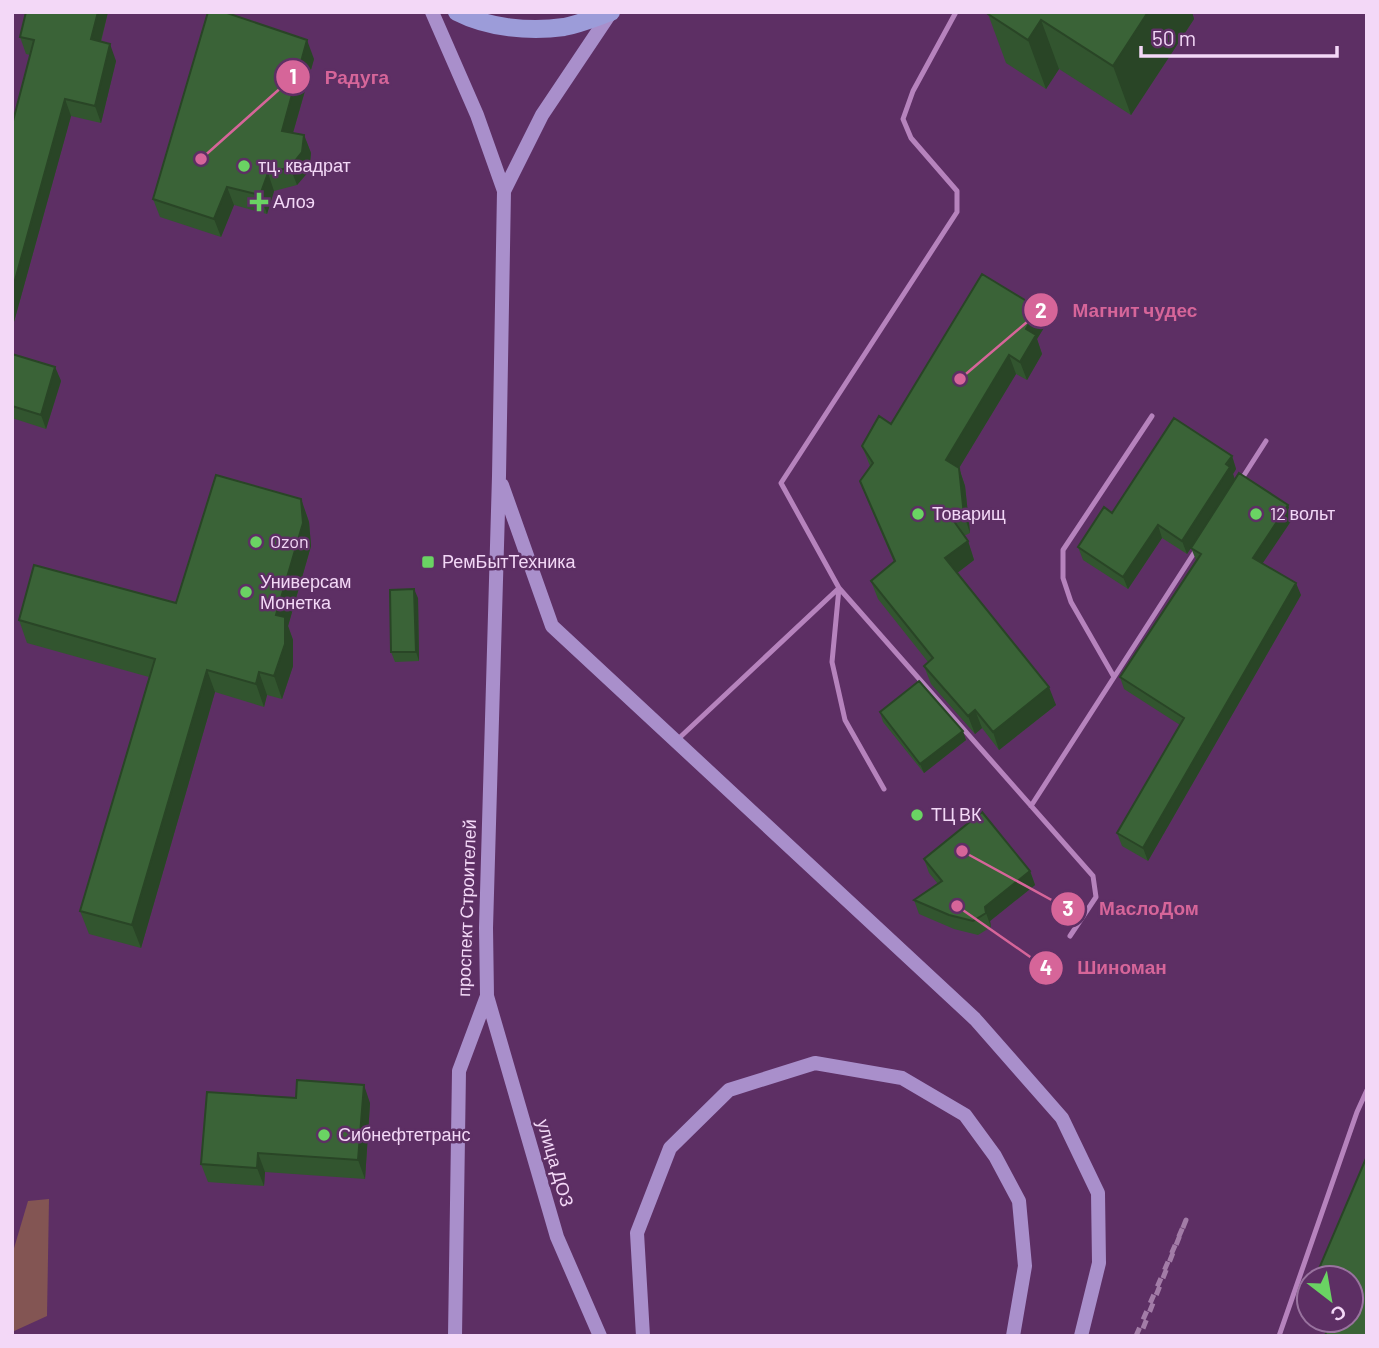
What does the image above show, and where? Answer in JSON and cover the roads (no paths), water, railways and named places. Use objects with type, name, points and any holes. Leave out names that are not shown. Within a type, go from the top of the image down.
[{"type":"main road","points":[[432,12],[477,115],[504,191]]},
{"type":"main road","points":[[457,12],[467,18],[515,29],[564,27],[611,12]]},
{"type":"main road","points":[[504,191],[542,115],[611,12]]},
{"type":"main road","name":"проспект Строителей","points":[[456,1336],[458,1071],[487,996],[486,928],[504,191]]},
{"type":"main road","points":[[499,476],[552,626],[975,1019],[1062,1118],[1098,1193],[1099,1263],[1081,1336]]},
{"type":"main road","name":"улица ДОЗ","points":[[487,996],[557,1237],[600,1336]]},
{"type":"main road","points":[[643,1336],[637,1233],[670,1148],[729,1090],[816,1063],[902,1078],[965,1115],[995,1156],[1020,1201],[1025,1266],[1013,1336]]},
{"type":"lane","points":[[956,12],[913,91],[903,119],[911,138],[957,191],[957,212],[782,482],[839,588],[1093,876],[1096,897],[1070,936]]},
{"type":"lane","points":[[1114,677],[1070,602],[1063,578],[1063,550],[1152,416]]},
{"type":"lane","points":[[1237,486],[1266,442]]},
{"type":"lane","points":[[1031,806],[1200,542]]},
{"type":"lane","points":[[676,741],[839,588]]},
{"type":"lane","points":[[839,588],[832,662],[845,720],[884,789]]},
{"type":"lane","points":[[1279,1336],[1338,1164],[1367,1090]]},
{"type":"railway","points":[[1136,1336],[1186,1220],[1140,1336]]},
{"type":"place","name":"Радуга","points":[[201,159]]},
{"type":"place","name":"тц. квадрат","points":[[244,166]]},
{"type":"place","name":"Алоэ","points":[[259,202]]},
{"type":"place","name":"Магнит чудес","points":[[960,379]]},
{"type":"place","name":"Товарищ","points":[[918,514]]},
{"type":"place","name":"12 вольт","points":[[1256,514]]},
{"type":"place","name":"Ozon","points":[[256,542]]},
{"type":"place","name":"РемБытТехника","points":[[428,562]]},
{"type":"place","name":"Универсам Монетка","points":[[246,592]]},
{"type":"place","name":"ТЦ ВК","points":[[917,815]]},
{"type":"place","name":"МаслоДом","points":[[962,851]]},
{"type":"place","name":"Шиноман","points":[[957,906]]},
{"type":"place","name":"Сибнефтетранс","points":[[324,1135]]}]
